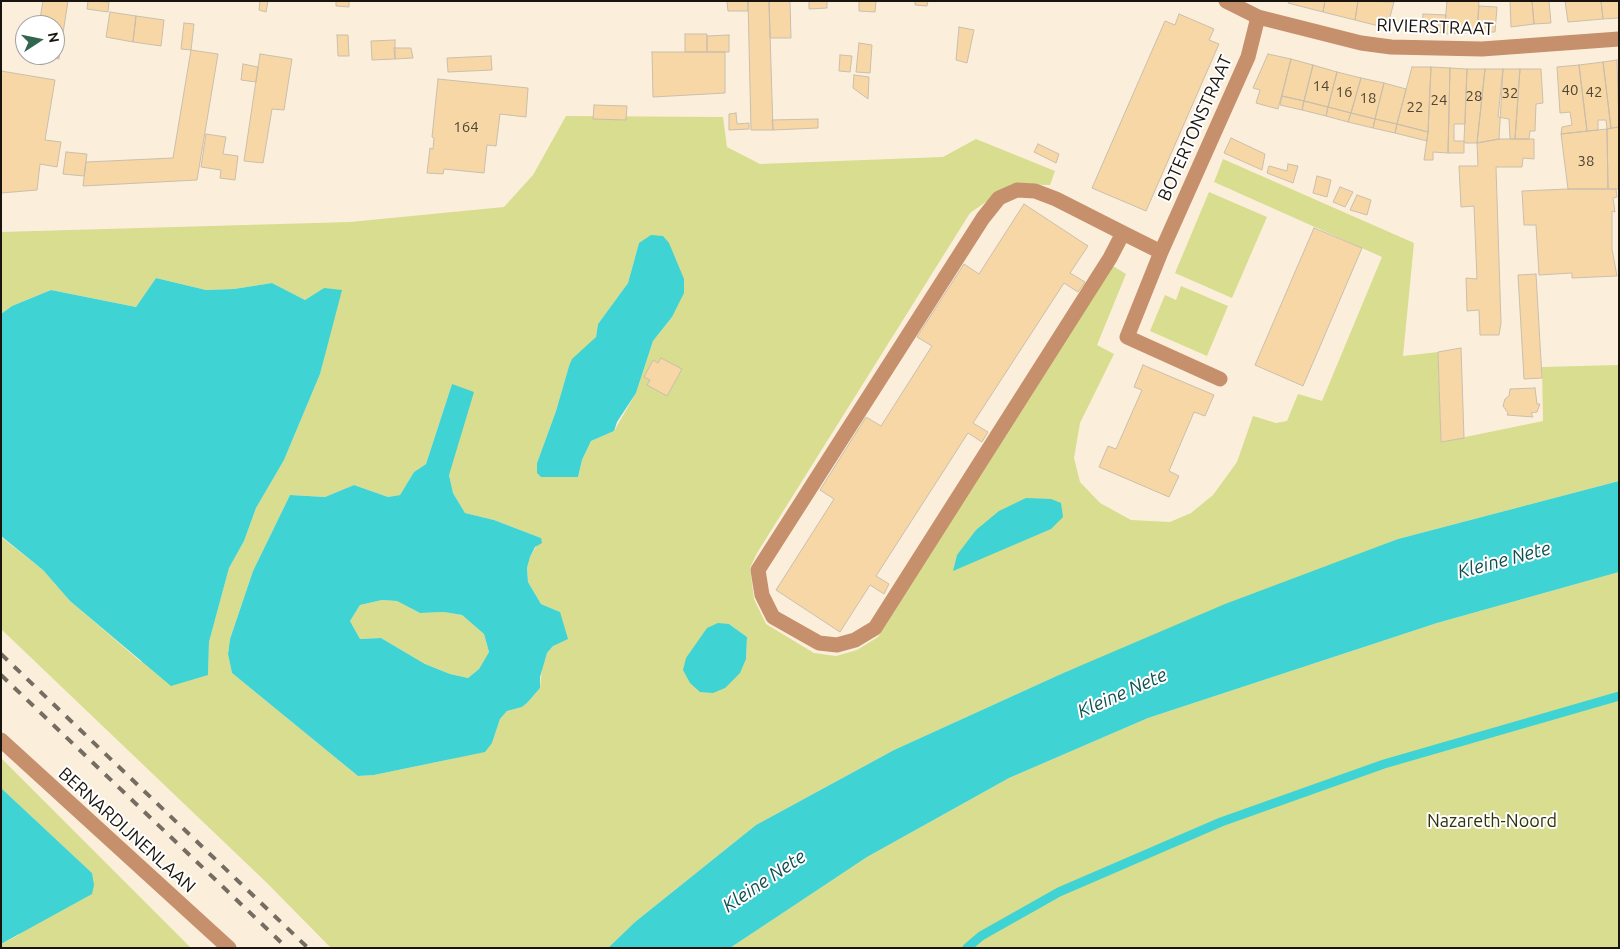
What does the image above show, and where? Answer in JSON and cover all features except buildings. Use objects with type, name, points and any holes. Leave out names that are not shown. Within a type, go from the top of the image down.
[{"type":"street","name":"RIVIERSTRAAT","points":[[1226,1],[1258,16],[1361,43],[1408,48],[1535,47],[1619,39]]},
{"type":"street","name":"BOTERTONSTRAAT","points":[[1220,380],[1126,337],[1161,252],[1248,57],[1258,16]]},
{"type":"street","points":[[1123,233],[1110,258],[875,628],[855,640],[837,645],[819,643],[773,617],[762,595],[758,570],[983,218],[999,198],[1018,190],[1035,191],[1056,199],[1161,252]]},
{"type":"street","name":"BERNARDIJNENLAAN","points":[[1,740],[229,948]]},
{"type":"green space","points":[[566,116],[723,117],[727,147],[760,164],[943,157],[976,139],[1055,171],[1050,185],[1012,184],[970,213],[757,553],[750,568],[754,599],[766,624],[814,653],[836,656],[857,650],[878,637],[1029,392],[1113,266],[1126,274],[1097,345],[1114,354],[1080,423],[1074,458],[1080,482],[1100,503],[1131,520],[1170,522],[1191,513],[1213,495],[1237,462],[1253,416],[1276,423],[1287,421],[1298,394],[1322,401],[1382,257],[1214,182],[1223,159],[1414,243],[1403,356],[1438,352],[1441,442],[1543,421],[1542,367],[1619,365],[1619,481],[1398,539],[1061,674],[894,750],[756,825],[635,922],[608,948],[331,948],[267,883],[1,629],[1,537],[43,570],[70,601],[140,661],[208,675],[209,642],[229,568],[244,541],[256,508],[284,460],[320,374],[323,361],[324,288],[305,300],[272,283],[234,289],[206,290],[156,278],[136,307],[51,290],[12,306],[1,314],[1,232],[350,222],[504,207],[533,175]],"holes":[[[639,243],[672,317],[653,341],[636,393],[614,431],[591,441],[582,460],[578,477],[542,477],[537,473],[537,463],[556,411],[569,366],[596,337],[598,324],[628,283]],[[452,384],[449,475],[453,493],[465,513],[494,520],[541,538],[530,557],[527,568],[528,582],[541,604],[560,612],[553,646],[547,653],[542,667],[540,688],[522,707],[507,711],[500,719],[492,743],[451,759],[374,775],[358,776],[232,673],[228,653],[230,639],[253,571],[290,495],[325,497],[354,485],[388,497],[400,495],[414,472],[426,464]],[[729,624],[747,637],[746,659]]]},
{"type":"green space","points":[[1209,192],[1267,217],[1232,298],[1175,273]]},
{"type":"green space","points":[[1181,286],[1228,306],[1207,356],[1150,331],[1165,295],[1176,300]]},
{"type":"green space","name":"Nazareth-Noord","points":[[1619,572],[1619,948],[730,948],[867,857],[1009,778],[1148,718],[1437,623]]},
{"type":"green space","points":[[382,600],[397,601],[420,613],[444,612],[462,615],[484,634],[489,652],[479,669],[468,678],[450,674],[425,664],[381,638],[360,639],[350,621],[360,605]]},
{"type":"green space","points":[[1,758],[191,948],[1,948],[1,944],[17,936],[92,873],[1,788]]},
{"type":"water","points":[[651,235],[663,236],[669,243],[684,279],[684,293],[672,317],[653,341],[636,393],[617,422],[614,431],[591,441],[582,460],[578,477],[541,477],[537,473],[537,463],[572,359],[596,337],[598,324],[628,283],[639,243]]},
{"type":"water","points":[[156,278],[206,290],[234,289],[272,283],[305,300],[324,288],[342,290],[320,374],[284,460],[256,508],[244,541],[229,568],[209,642],[208,675],[171,686],[70,601],[43,570],[1,536],[1,314],[12,306],[51,290],[136,307]]},
{"type":"water","points":[[452,384],[474,392],[449,475],[453,493],[465,513],[494,520],[541,538],[542,543],[535,547],[530,557],[527,568],[528,582],[541,604],[560,612],[568,639],[553,646],[547,653],[540,677],[540,688],[522,707],[507,711],[500,719],[492,743],[485,752],[374,775],[358,776],[232,673],[228,654],[230,639],[253,571],[290,495],[325,497],[354,485],[388,497],[400,495],[414,472],[426,464]],"holes":[[[382,600],[397,601],[420,613],[444,612],[462,615],[484,634],[489,652],[479,669],[468,678],[450,674],[425,664],[381,638],[360,639],[350,621],[360,605]]]},
{"type":"water","name":"Kleine Nete","points":[[1619,481],[1619,572],[1437,623],[1148,718],[1009,778],[867,857],[730,948],[608,948],[635,922],[756,825],[894,750],[1061,674],[1225,604],[1398,539]]},
{"type":"water","points":[[1026,498],[1051,499],[1061,503],[1063,517],[1051,529],[953,571],[957,555],[976,530],[999,511]]},
{"type":"water","points":[[718,623],[729,624],[747,637],[746,659],[740,673],[725,688],[713,693],[700,692],[690,683],[683,670],[686,658],[707,628]]},
{"type":"water","points":[[1,788],[92,873],[94,885],[92,894],[1,944]]},
{"type":"waterway","points":[[967,948],[981,936],[1059,892],[1221,822],[1384,764],[1619,696]]},
{"type":"railway","points":[[1,654],[308,948]]},
{"type":"railway","points":[[1,675],[287,948]]}]
